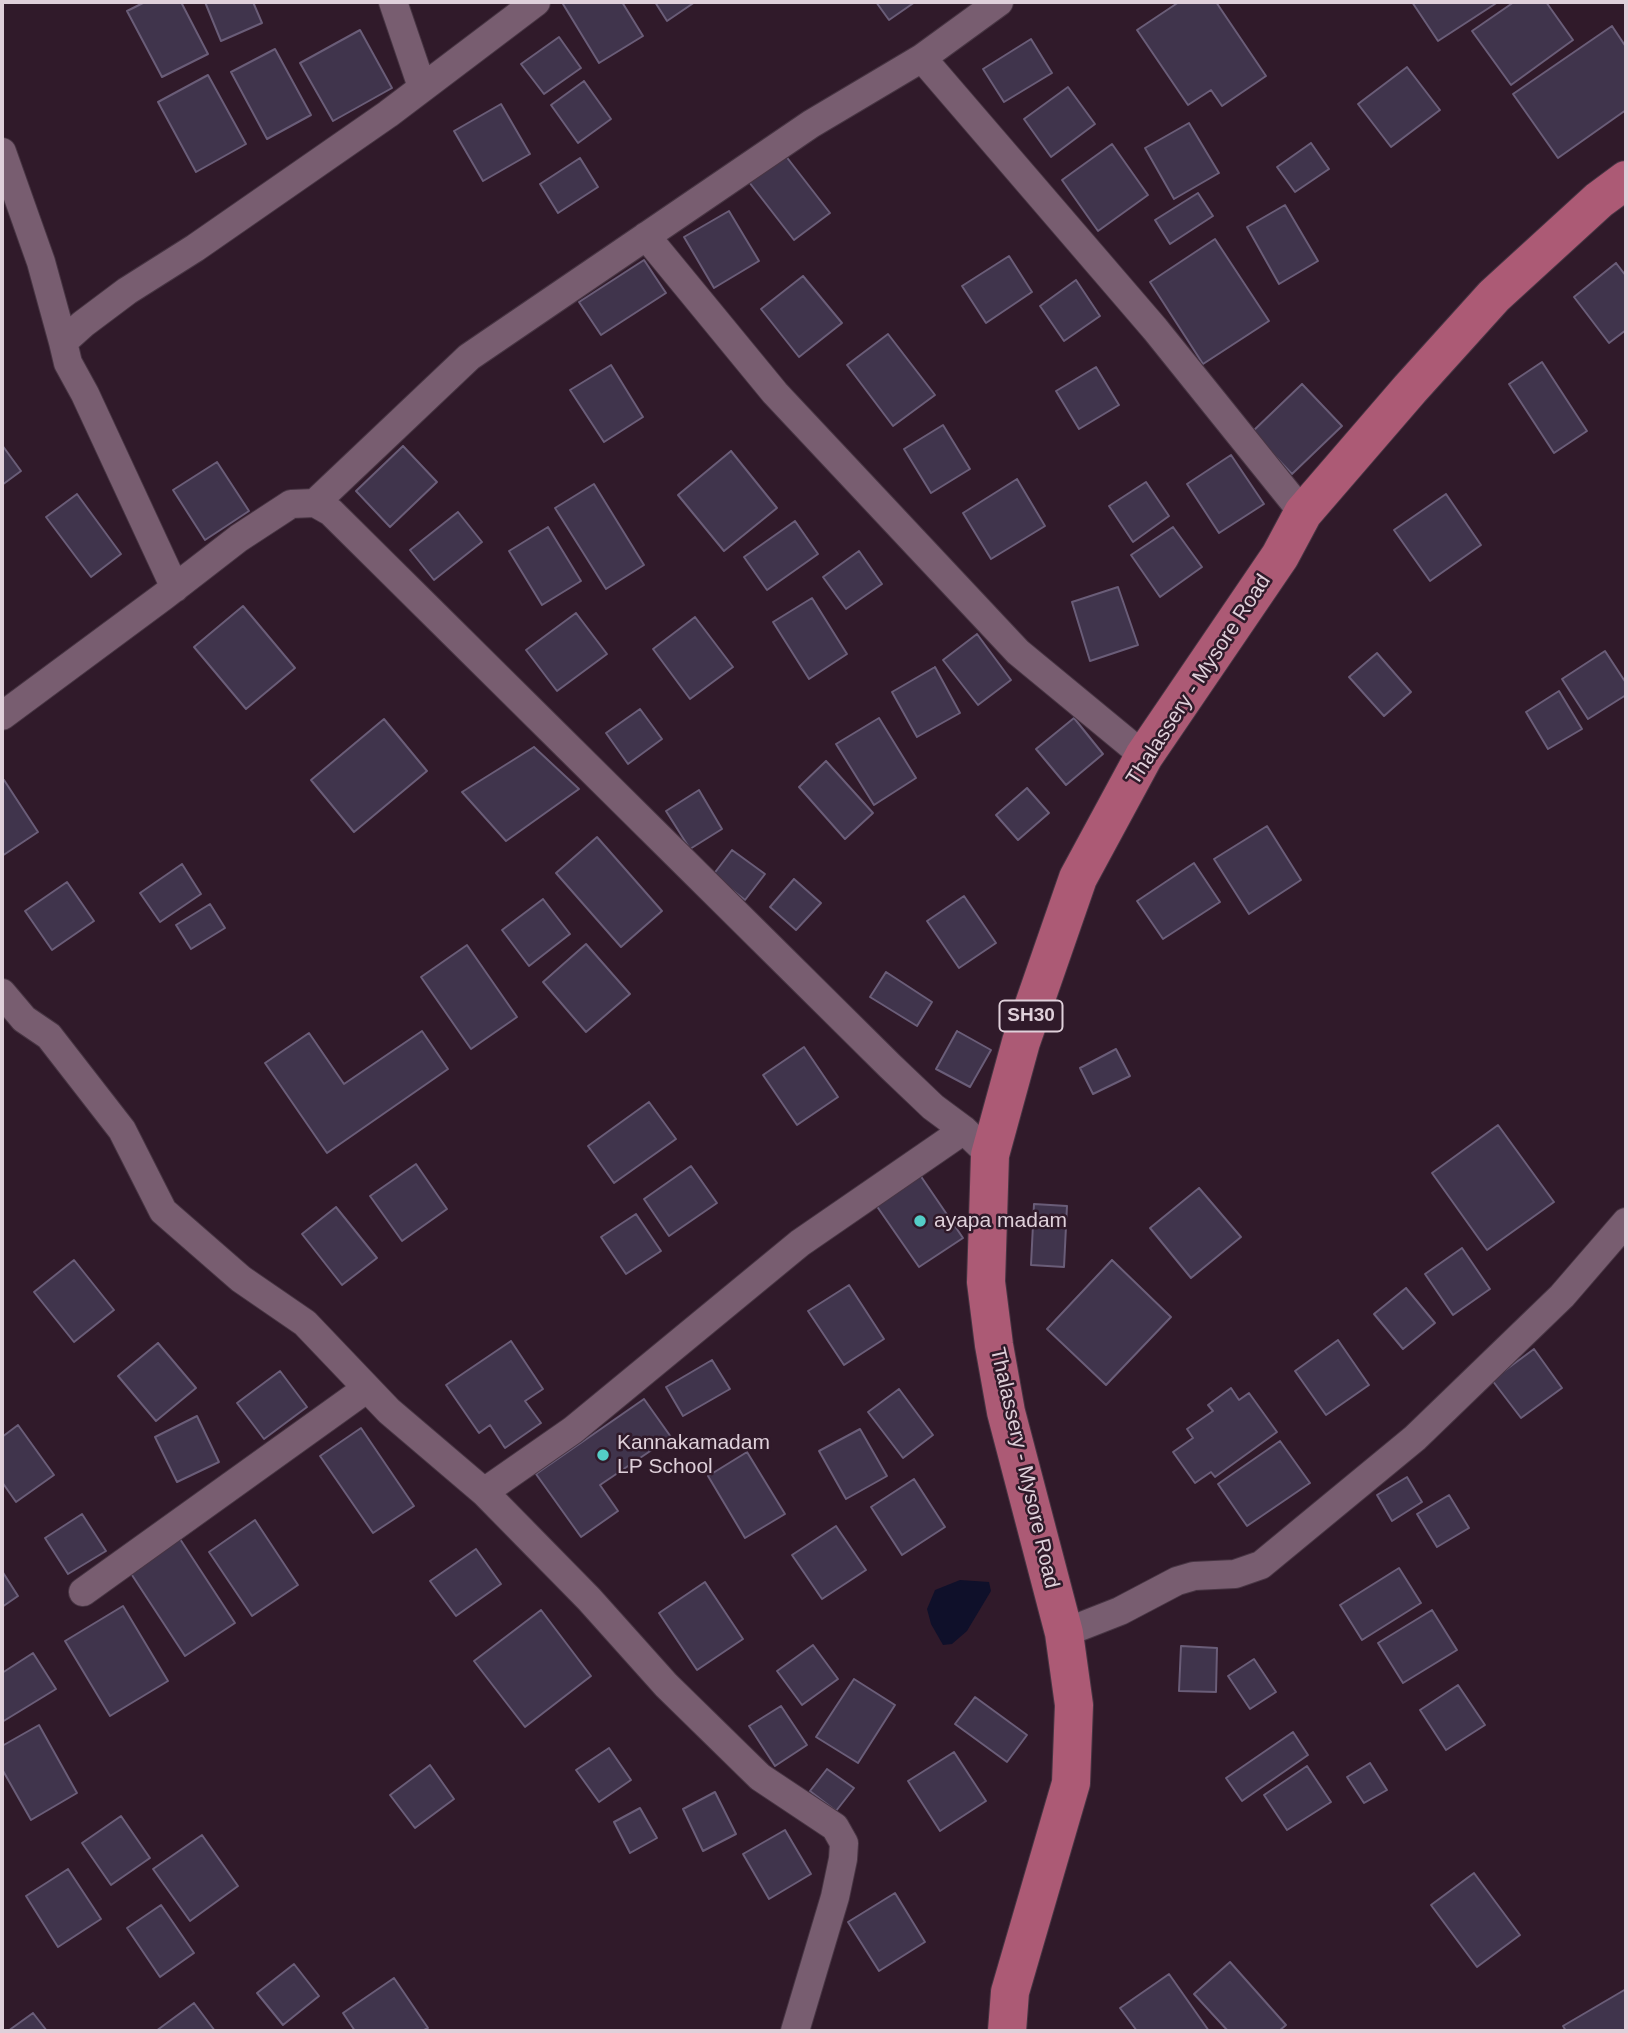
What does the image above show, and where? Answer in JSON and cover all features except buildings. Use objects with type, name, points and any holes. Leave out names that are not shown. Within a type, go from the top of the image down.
[{"type":"main road","name":"Thalassery - Mysore Road","points":[[1007,2031],[1010,1992],[1071,1783],[1074,1705],[1064,1633],[1006,1412],[994,1345],[986,1282],[977,1143],[1021,1042],[1079,878],[1144,755],[1280,556],[1303,513],[1494,296],[1599,200],[1626,180]]},
{"type":"street","points":[[393,2],[422,87]]},
{"type":"street","points":[[63,342],[127,290],[195,247],[388,114],[536,2]]},
{"type":"street","points":[[315,503],[469,357],[811,124],[922,58],[999,2]]},
{"type":"street","points":[[922,58],[1154,329],[1303,513]]},
{"type":"street","points":[[2,152],[41,262],[68,363],[175,588]]},
{"type":"street","points":[[646,236],[775,393],[1018,652],[1144,755]]},
{"type":"street","points":[[2,716],[239,538],[291,504],[315,503],[331,512],[890,1066],[933,1107],[977,1143],[800,1243],[573,1430],[484,1492]]},
{"type":"street","points":[[2,993],[24,1019],[48,1036],[122,1130],[163,1211],[241,1279],[305,1323],[388,1411],[484,1492],[589,1598],[666,1685],[760,1777],[835,1828],[844,1843],[835,1897],[795,2031]]},
{"type":"street","points":[[1064,1633],[1120,1611],[1177,1581],[1194,1576],[1235,1574],[1261,1565],[1415,1438],[1562,1296],[1626,1222]]},
{"type":"street","points":[[83,1592],[366,1389]]},
{"type":"water","points":[[960,1580],[989,1582],[991,1591],[967,1631],[952,1644],[943,1645],[931,1624],[927,1609],[935,1590]]},
{"type":"place","name":"ayapa madam","points":[[920,1221]]},
{"type":"place","name":"Kannakamadam LP School","points":[[603,1455]]}]
